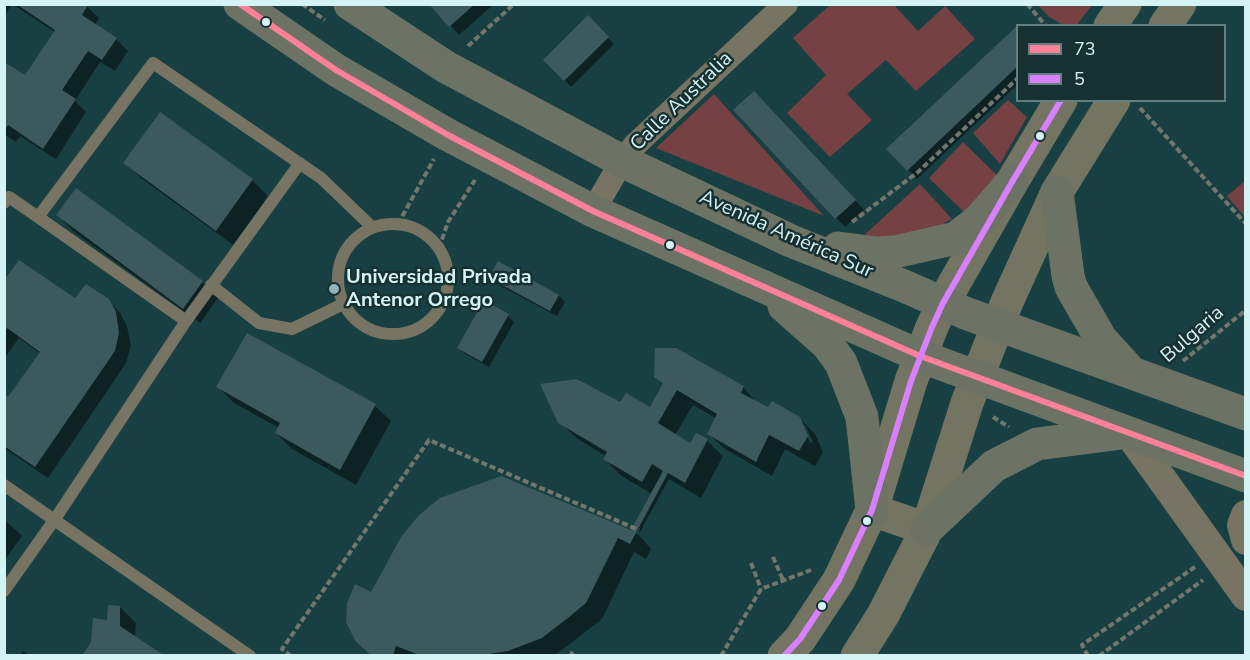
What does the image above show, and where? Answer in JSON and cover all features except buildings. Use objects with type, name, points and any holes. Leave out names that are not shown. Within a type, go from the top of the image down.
[{"type":"main road","points":[[240,4],[336,70],[488,157],[593,211],[753,284],[920,356],[1245,476]]},
{"type":"main road","name":"Avenida América Sur","points":[[350,4],[446,67],[622,161],[791,241],[998,325],[1245,414]]},
{"type":"main road","points":[[1111,24],[1125,4]]},
{"type":"main road","points":[[1166,24],[1180,4]]},
{"type":"main road","points":[[784,656],[801,639],[839,580],[872,510],[920,356],[944,303],[1060,102]]},
{"type":"main road","points":[[857,656],[883,615],[927,529],[967,403],[998,325],[1057,192],[1113,102]]},
{"type":"main road","points":[[791,241],[877,253],[895,252],[956,238],[979,220],[1012,182]]},
{"type":"main road","points":[[1057,192],[1071,287],[1101,339],[1149,380]]},
{"type":"main road","points":[[753,284],[792,312],[828,345],[841,363],[862,417],[872,510]]},
{"type":"main road","points":[[927,529],[994,466],[1037,444],[1128,432]]},
{"type":"main road","points":[[872,510],[927,529]]},
{"type":"street","name":"Calle Australia","points":[[593,211],[622,161],[636,144],[786,4]]},
{"type":"street","points":[[1128,432],[1245,596]]},
{"type":"street","points":[[1245,515],[1242,525],[1245,540]]},
{"type":"lane","points":[[38,217],[153,63],[321,178],[372,227]]},
{"type":"lane","points":[[4,591],[55,519],[186,321],[300,163]]},
{"type":"lane","points":[[4,203],[9,197],[186,321]]},
{"type":"lane","points":[[398,224],[421,231],[439,248],[447,268],[447,291],[438,311],[421,327],[400,334],[377,332],[357,321],[343,304],[337,282],[340,259],[353,240],[372,227],[398,224]]},
{"type":"lane","points":[[211,285],[259,323],[292,329],[343,304]]},
{"type":"lane","points":[[4,485],[250,656]]},
{"type":"path","points":[[446,67],[514,4]]},
{"type":"path","points":[[1027,4],[1044,24]]},
{"type":"path","points":[[844,228],[918,172],[1016,79]]},
{"type":"path","points":[[1136,102],[1245,224]]},
{"type":"path","points":[[398,224],[448,135]]},
{"type":"path","points":[[439,248],[448,222],[488,157]]},
{"type":"path","name":"Bulgaria","points":[[1149,380],[1173,369],[1245,310]]},
{"type":"path","points":[[291,656],[282,649],[429,440],[639,530]]},
{"type":"path","points":[[772,557],[783,580]]},
{"type":"path","points":[[1088,656],[1082,645],[1219,559]]},
{"type":"path","points":[[1099,656],[1219,559]]},
{"type":"path","points":[[752,563],[761,589]]},
{"type":"path","points":[[721,656],[761,589],[815,568],[839,580]]},
{"type":"shaded area","points":[[830,5],[894,5],[918,31],[945,6],[975,39],[916,91],[886,60],[847,94],[872,120],[830,157],[787,113],[826,75],[793,38]]},
{"type":"shaded area","points":[[1038,5],[1092,5],[1078,24],[1061,24],[1048,16]]},
{"type":"shaded area","points":[[714,94],[824,216],[656,148]]},
{"type":"shaded area","points":[[1008,100],[1027,117],[1000,164],[973,133]]},
{"type":"shaded area","points":[[963,142],[999,177],[964,212],[929,178]]},
{"type":"shaded area","points":[[1245,181],[1245,217],[1227,196]]},
{"type":"shaded area","points":[[920,184],[952,219],[924,234],[860,239]]},
{"type":"transit line","name":"73","points":[[240,4],[336,70],[448,135],[593,211],[920,356],[1246,476]]},
{"type":"transit line","name":"5","points":[[784,656],[800,639],[839,580],[872,510],[911,381],[943,303],[1060,102]]},
{"type":"place","name":"Universidad Privada Antenor Orrego","points":[[334,289]]}]
